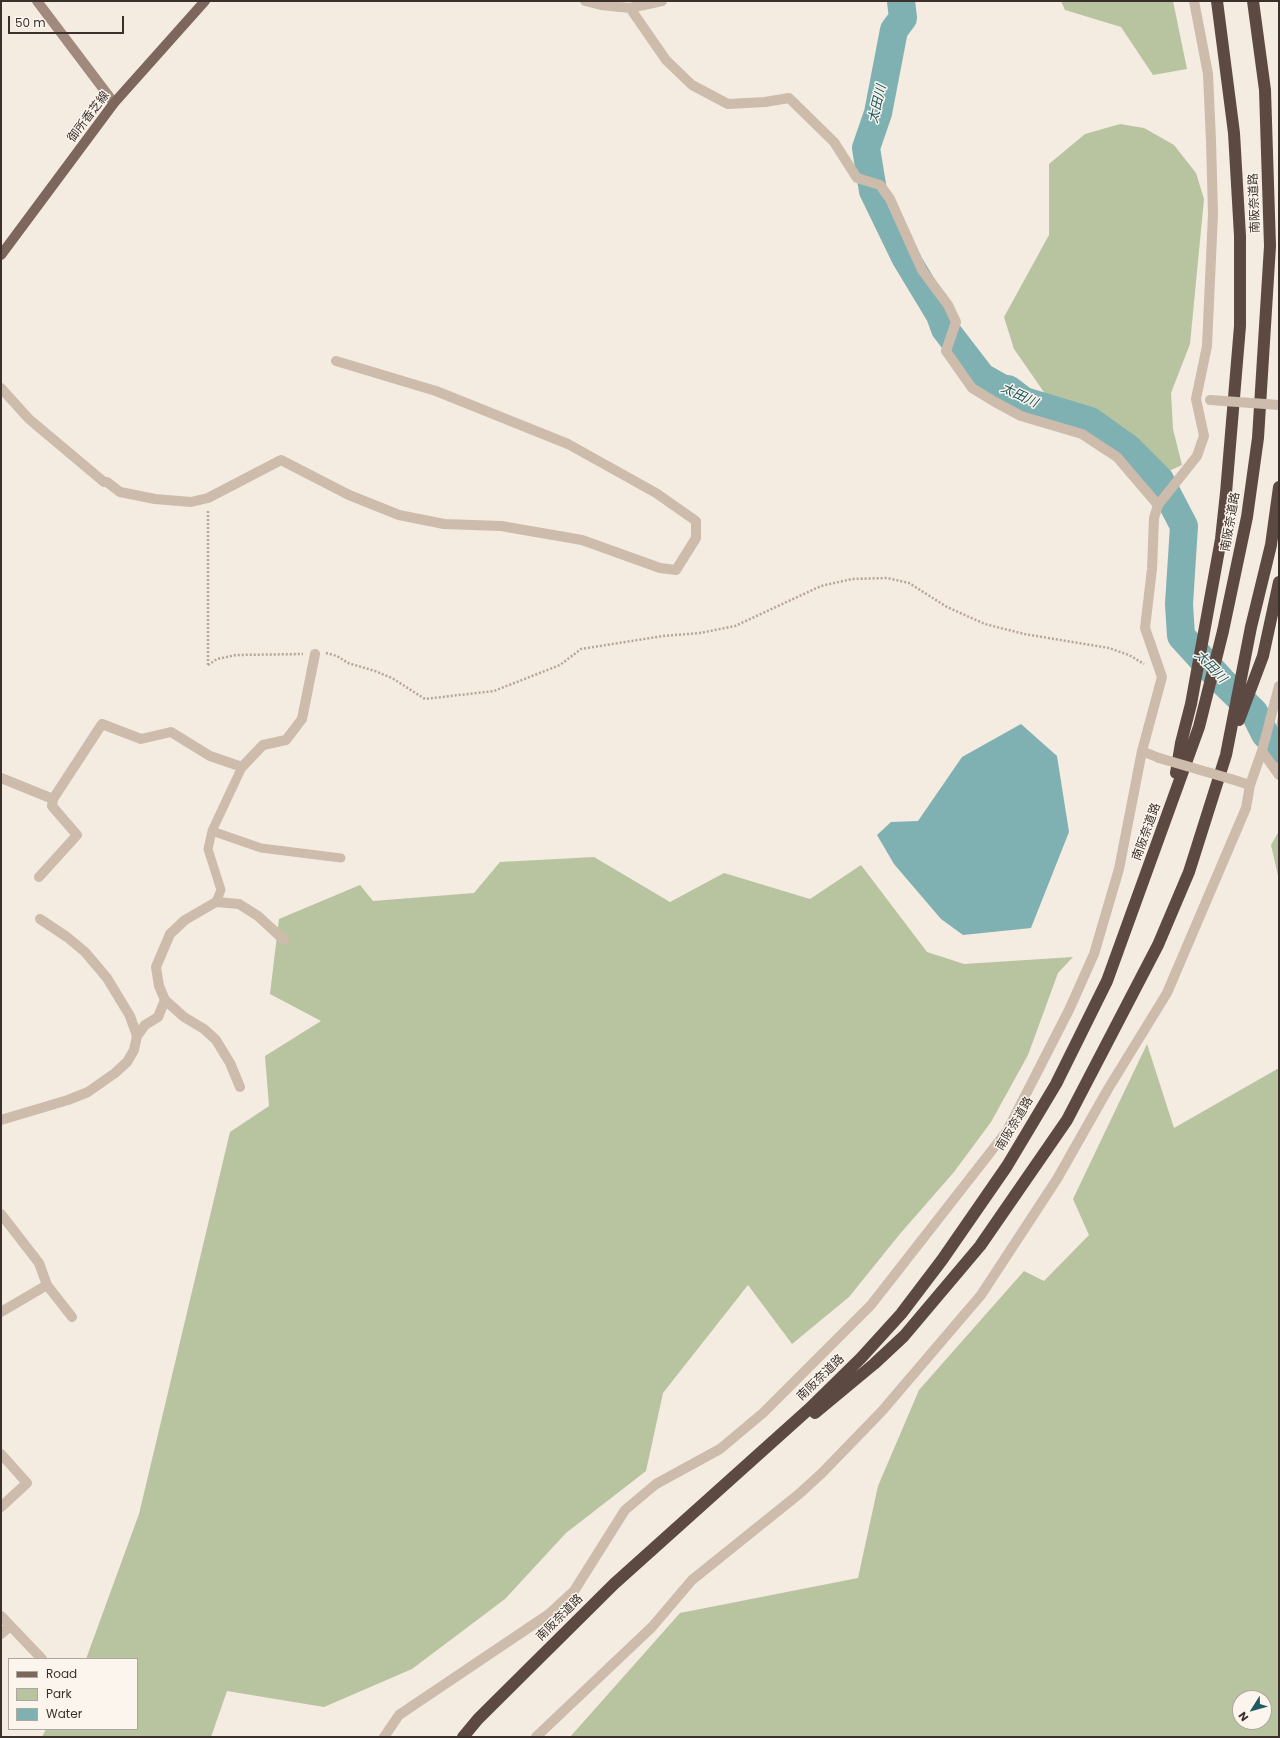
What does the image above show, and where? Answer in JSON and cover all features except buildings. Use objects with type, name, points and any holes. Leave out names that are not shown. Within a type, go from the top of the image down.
[{"type":"highway","points":[[1170,810],[1181,743],[1191,704],[1221,538],[1240,326],[1240,236],[1234,133],[1217,1]]},
{"type":"highway","name":"南阪奈道路","points":[[463,1737],[478,1719],[614,1584],[809,1409],[861,1358],[901,1314],[942,1260],[998,1178],[1056,1084],[1107,981],[1199,727],[1223,631],[1247,517],[1258,438],[1270,246],[1265,90],[1253,1]]},
{"type":"highway","name":"南阪奈道路","points":[[682,1524],[874,1364],[904,1336],[980,1246],[1067,1120],[1158,945],[1189,872],[1226,755],[1251,627],[1271,545],[1279,487]]},
{"type":"highway","points":[[1226,755],[1263,656],[1279,582]]},
{"type":"main road","name":"御所香芝線","points":[[1,255],[114,103],[205,1]]},
{"type":"street","points":[[37,1],[114,103]]},
{"type":"street","points":[[585,1],[601,5],[630,8],[662,1]]},
{"type":"street","points":[[384,1737],[399,1715],[548,1614],[574,1591],[625,1510],[656,1484],[720,1449],[763,1413],[871,1305],[1007,1131],[1069,1010],[1094,954],[1119,869],[1142,751],[1162,677],[1144,628],[1152,569],[1154,518],[1158,505],[1197,456],[1204,436],[1196,399],[1207,346],[1213,214],[1208,74],[1194,1]]},
{"type":"street","points":[[630,8],[666,60],[692,85],[728,104],[765,102],[789,98],[834,142],[857,178],[880,185],[890,199],[922,270],[948,305],[956,322],[946,351],[972,388],[994,402],[1022,416],[1082,434],[1117,457],[1158,505]]},
{"type":"street","points":[[1,388],[29,420],[104,482],[107,482],[120,492],[154,499],[191,502],[208,498],[281,460],[349,495],[399,515],[444,524],[501,526],[582,540],[660,568],[676,570],[696,538],[696,521],[656,493],[568,444],[436,391],[336,361]]},
{"type":"street","points":[[1196,399],[1279,406]]},
{"type":"street","points":[[39,878],[77,835],[52,806],[53,799],[102,724],[141,739],[171,732],[210,756],[242,767],[263,745],[286,740],[302,719],[315,654]]},
{"type":"street","points":[[536,1737],[652,1626],[692,1580],[799,1494],[822,1473],[882,1412],[981,1296],[1057,1179],[1108,1089],[1166,993],[1246,808],[1250,785],[1262,751],[1279,686]]},
{"type":"street","points":[[1142,751],[1159,758],[1231,778],[1250,785]]},
{"type":"street","points":[[1262,751],[1279,775]]},
{"type":"street","points":[[1,778],[53,799]]},
{"type":"street","points":[[240,1087],[230,1063],[216,1040],[204,1029],[184,1017],[165,1000],[159,986],[156,967],[170,934],[185,920],[216,902],[239,904],[258,916],[284,940]]},
{"type":"street","points":[[40,920],[85,952],[107,978],[130,1016],[137,1036]]},
{"type":"street","points":[[1,1120],[68,1100],[88,1092],[115,1073],[127,1062],[134,1050],[137,1036],[146,1026],[158,1017],[165,1000]]},
{"type":"street","points":[[1,1214],[39,1263],[47,1285],[72,1317]]},
{"type":"street","points":[[1,1312],[47,1285]]},
{"type":"street","points":[[1,1454],[26,1483],[1,1507]]},
{"type":"street","points":[[1,1616],[41,1658]]},
{"type":"street","points":[[1,1634],[10,1626]]},
{"type":"lane","points":[[216,902],[221,890],[208,849],[212,831],[242,767]]},
{"type":"lane","points":[[212,831],[261,848],[341,858]]},
{"type":"path","points":[[208,498],[208,665],[217,659],[236,655],[328,653],[337,656],[348,663],[392,678],[425,699],[494,691],[560,665],[581,649],[663,636],[700,633],[735,626],[821,586],[852,579],[887,578],[909,583],[947,607],[985,624],[1024,634],[1109,648],[1129,655],[1160,674]]},
{"type":"green space","points":[[1061,1],[1173,1],[1187,69],[1153,75],[1121,27],[1065,10]]},
{"type":"green space","points":[[1120,124],[1144,128],[1174,145],[1196,173],[1204,199],[1190,344],[1171,393],[1173,429],[1182,465],[1167,472],[1144,447],[1048,398],[1014,349],[1004,317],[1049,235],[1049,164],[1085,134]]},
{"type":"green space","points":[[1279,711],[1279,766],[1270,758]]},
{"type":"green space","points":[[1279,831],[1279,880],[1271,845]]},
{"type":"green space","points":[[594,857],[670,902],[724,873],[810,899],[861,865],[927,952],[964,964],[1073,957],[1058,973],[1028,1055],[991,1122],[954,1172],[899,1235],[849,1297],[792,1344],[748,1285],[663,1393],[646,1471],[566,1533],[505,1599],[412,1669],[324,1707],[227,1691],[211,1737],[42,1737],[46,1730],[138,1730],[138,1658],[86,1658],[139,1514],[230,1132],[269,1106],[265,1056],[321,1021],[270,994],[279,919],[360,885],[373,901],[474,893],[500,862]]},
{"type":"green space","points":[[1147,1044],[1174,1128],[1279,1068],[1279,1737],[570,1737],[680,1613],[858,1578],[878,1486],[919,1390],[1024,1271],[1044,1281],[1089,1235],[1073,1199]]},
{"type":"water","points":[[1021,724],[1057,756],[1069,832],[1031,928],[963,935],[941,919],[894,864],[877,835],[891,822],[918,821],[962,757]]},
{"type":"waterway","name":"太田川","points":[[901,1],[903,18],[894,30],[878,113],[866,148],[873,191],[905,257],[940,315],[945,329],[982,377],[1005,390],[1008,389],[1024,401],[1090,421],[1128,448],[1160,480],[1184,526],[1179,604],[1181,636],[1222,681],[1254,712],[1265,734],[1279,749]]}]
